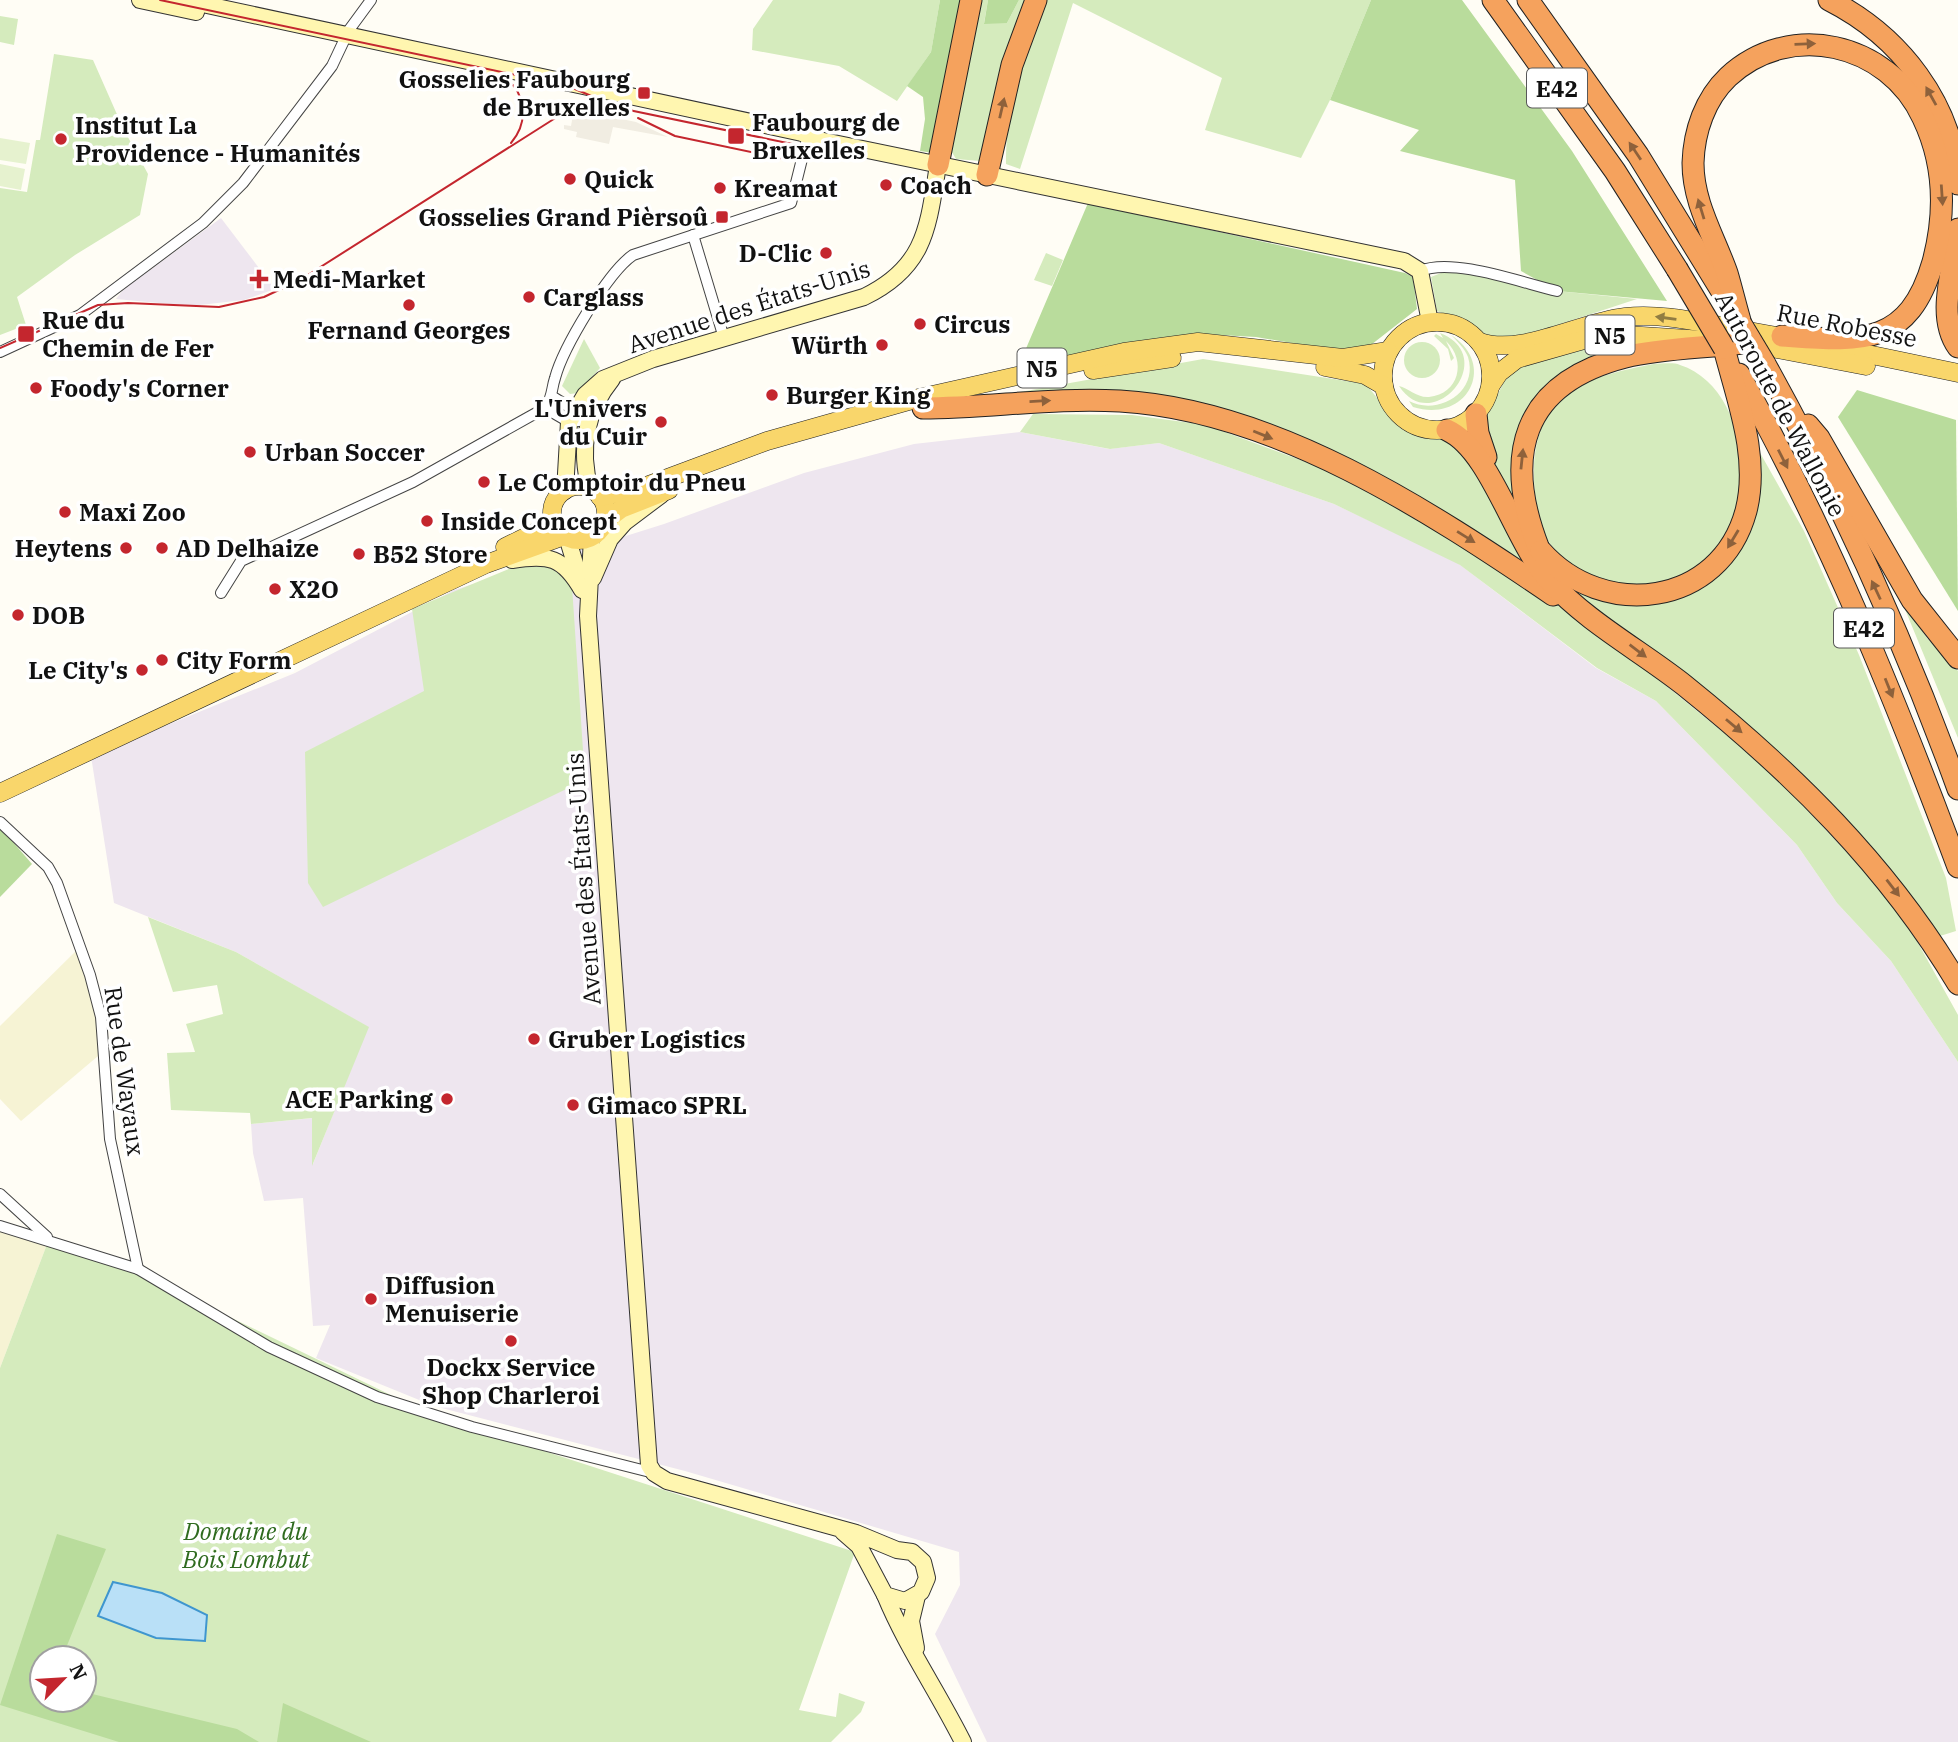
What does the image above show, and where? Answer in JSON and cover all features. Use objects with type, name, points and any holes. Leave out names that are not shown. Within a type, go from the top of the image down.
[{"type":"highway","points":[[938,165],[971,0]]},
{"type":"highway","points":[[987,175],[1012,65],[1036,0]]},
{"type":"highway","name":"Autoroute de Wallonie","points":[[1528,0],[1718,272]]},
{"type":"highway","points":[[1829,0],[1872,26],[1918,74],[1936,103],[1948,133],[1958,184]]},
{"type":"highway","name":"Autoroute de Wallonie","points":[[1494,2],[1615,171],[1676,270],[1736,338],[1784,400],[1896,633],[1958,789]]},
{"type":"highway","points":[[1476,414],[1483,452],[1521,523],[1539,549],[1566,575],[1591,589],[1632,596],[1656,594],[1699,576],[1727,549],[1737,536],[1746,511],[1750,487],[1749,450],[1736,338],[1703,217],[1693,164],[1695,137],[1705,109],[1720,85],[1740,66],[1763,53],[1806,43],[1855,52],[1895,79],[1922,115],[1940,172],[1942,222],[1921,292],[1905,317],[1891,328],[1856,339],[1782,337]]},
{"type":"highway","points":[[1958,229],[1947,304],[1948,327],[1958,347]]},
{"type":"highway","points":[[1539,549],[1524,505],[1521,462],[1531,423],[1551,397],[1588,370],[1626,357],[1736,338]]},
{"type":"highway","name":"Autoroute de Wallonie","points":[[1744,397],[1815,522],[1871,642],[1958,867]]},
{"type":"highway","points":[[923,408],[961,408],[1069,399],[1122,401],[1186,411],[1246,428],[1369,481],[1495,556],[1581,615],[1596,619]]},
{"type":"highway","points":[[1784,400],[1819,438],[1912,600],[1958,658]]},
{"type":"highway","points":[[1447,430],[1471,447],[1536,564],[1551,582],[1681,683],[1791,776],[1892,886],[1933,942],[1958,984]]},
{"type":"main road","name":"Rue Robesse","points":[[1480,342],[1493,346],[1513,346],[1606,320],[1654,316],[1782,337],[1958,373]]},
{"type":"main road","name":"N5","points":[[1430,322],[1460,326],[1480,342]]},
{"type":"main road","points":[[1430,322],[1409,329],[1388,351],[1384,362],[1384,386],[1388,400],[1406,421],[1426,429],[1447,430],[1476,414]]},
{"type":"main road","name":"Rue Robesse","points":[[1491,385],[1499,373],[1517,359],[1611,334],[1736,338],[1958,384]]},
{"type":"main road","name":"N5","points":[[565,491],[579,487],[595,493],[652,484],[766,441],[919,398],[1124,352],[1198,342],[1343,358],[1359,358],[1388,351]]},
{"type":"main road","points":[[1480,342],[1492,370],[1491,385]]},
{"type":"main road","name":"N5","points":[[592,537],[605,520],[621,509],[767,453],[923,408],[1063,375],[1199,354],[1343,369],[1365,374],[1384,386]]},
{"type":"main road","name":"N5","points":[[1476,414],[1491,385]]},
{"type":"main road","points":[[486,564],[509,544],[540,530],[553,519],[555,503],[565,491]]},
{"type":"main road","points":[[595,493],[605,506],[605,520]]},
{"type":"main road","points":[[553,519],[566,536],[577,540],[592,537]]},
{"type":"main road","points":[[0,793],[486,564],[566,536]]},
{"type":"street","points":[[140,0],[572,85],[798,143],[938,165],[1404,261],[1420,271],[1430,322]]},
{"type":"street","points":[[184,0],[344,40]]},
{"type":"street","points":[[0,352],[79,315],[203,223],[243,183],[332,66],[344,40],[371,0]]},
{"type":"street","points":[[221,593],[241,561],[413,482],[545,408],[553,397],[555,377],[594,301],[618,265],[632,255],[791,203],[798,143]]},
{"type":"street","name":"Avenue des États-Unis","points":[[572,415],[595,386],[632,366],[864,297],[898,276],[922,243],[938,165]]},
{"type":"street","points":[[693,235],[724,338]]},
{"type":"street","points":[[1420,271],[1435,266],[1456,267],[1557,291]]},
{"type":"street","name":"Avenue des États-Unis","points":[[595,493],[585,470],[588,421],[602,392],[616,374]]},
{"type":"street","points":[[553,397],[572,415]]},
{"type":"street","points":[[545,408],[588,421]]},
{"type":"street","points":[[565,491],[572,415]]},
{"type":"street","points":[[486,564],[531,556],[554,560],[571,571],[587,587],[610,540],[625,522],[656,502],[663,493]]},
{"type":"street","name":"Avenue des États-Unis","points":[[566,536],[587,587]]},
{"type":"street","name":"Avenue des États-Unis","points":[[592,537],[587,587],[588,616],[646,1444],[649,1465],[654,1473]]},
{"type":"street","name":"Rue de Wayaux","points":[[3,827],[48,867],[57,883],[96,996],[110,1139],[138,1269]]},
{"type":"street","points":[[0,1194],[49,1239]]},
{"type":"street","points":[[0,1226],[49,1239],[138,1269],[269,1347],[377,1397],[472,1427],[654,1473],[667,1481],[872,1539],[897,1550],[912,1552],[923,1562],[926,1583],[917,1595],[911,1621],[920,1660]]},
{"type":"street","points":[[843,1532],[859,1546],[885,1595],[897,1626],[920,1660],[963,1742]]},
{"type":"street","points":[[875,1575],[882,1559],[897,1550]]},
{"type":"street","points":[[885,1595],[897,1601],[917,1595]]},
{"type":"shaded area","points":[[593,113],[636,122],[668,137],[613,127],[609,144],[576,137],[577,132],[564,129],[564,125],[571,126],[573,115]]},
{"type":"shaded area","points":[[221,218],[275,289],[244,300],[191,306],[116,299],[123,290]]},
{"type":"shaded area","points":[[1020,432],[1109,449],[1159,443],[1334,504],[1455,561],[1596,668],[1656,701],[1797,845],[1837,903],[1891,961],[1958,1062],[1958,1742],[987,1742],[935,1634],[960,1585],[959,1552],[685,1471],[434,1406],[316,1358],[330,1325],[313,1326],[303,1198],[264,1201],[253,1153],[251,1124],[313,1118],[313,1164],[368,1027],[236,952],[114,903],[91,756],[295,673],[454,590],[664,524],[804,473],[914,444]]},
{"type":"shaded area","points":[[80,947],[104,1051],[21,1121],[0,1099],[0,1026]]},
{"type":"shaded area","points":[[0,1230],[49,1239],[0,1368]]},
{"type":"green space","points":[[773,0],[940,0],[931,52],[897,101],[839,66],[752,50],[753,29]]},
{"type":"green space","points":[[940,0],[971,0],[941,154],[920,151],[925,119],[923,97],[907,86],[931,52]]},
{"type":"green space","points":[[980,0],[988,0],[984,23],[1007,23],[1019,0],[1028,0],[980,161],[956,159],[950,149]]},
{"type":"green space","points":[[988,0],[1019,0],[1007,23],[984,24]]},
{"type":"green space","points":[[1046,0],[1371,0],[1330,100],[1301,158],[1205,130],[1222,78],[1073,3],[1020,169],[1006,164],[1012,101],[1023,58]]},
{"type":"green space","points":[[1371,0],[1462,0],[1572,151],[1667,301],[1557,291],[1521,271],[1515,180],[1400,151],[1419,130],[1330,100]]},
{"type":"green space","points":[[0,16],[18,19],[14,45],[0,42]]},
{"type":"green space","name":"Institut La Providence - Humanités","points":[[54,54],[93,60],[123,128],[148,174],[140,215],[75,255],[17,297],[26,325],[0,335],[0,188],[27,192],[36,140],[40,140]]},
{"type":"green space","points":[[0,138],[30,143],[26,164],[0,160]]},
{"type":"green space","points":[[0,164],[25,169],[21,190],[0,186]]},
{"type":"green space","points":[[1088,203],[1405,273],[1413,277],[1417,309],[1367,348],[1351,353],[1256,337],[1201,334],[1019,365]]},
{"type":"green space","points":[[1046,253],[1063,260],[1052,286],[1034,280]]},
{"type":"green space","points":[[1456,267],[1557,291],[1637,299],[1493,346],[1473,327],[1437,311],[1431,277]]},
{"type":"green space","points":[[1440,333],[1457,344],[1464,359],[1463,374],[1455,388],[1443,398],[1428,403],[1413,400],[1399,386],[1429,397],[1447,390],[1457,375],[1458,367],[1453,349],[1446,341],[1454,358],[1451,361],[1448,349],[1434,336],[1436,334],[1443,338]]},
{"type":"green space","points":[[1611,334],[1658,345],[1626,357],[1537,414],[1521,523],[1478,433],[1509,372],[1558,347]]},
{"type":"green space","points":[[1451,335],[1465,347],[1472,361],[1474,375],[1470,389],[1461,400],[1448,407],[1432,410],[1413,407],[1409,401],[1432,406],[1453,398],[1462,391],[1470,370],[1468,357]]},
{"type":"green space","points":[[584,339],[600,368],[578,393],[570,394],[562,386]]},
{"type":"green space","points":[[1422,342],[1435,347],[1440,360],[1435,373],[1422,378],[1409,373],[1404,360],[1409,347]]},
{"type":"green space","points":[[1203,359],[1366,384],[1401,428],[1415,434],[1443,439],[1464,449],[1553,589],[1274,429],[998,396]]},
{"type":"green space","points":[[1654,364],[1680,365],[1703,378],[1721,398],[1733,423],[1740,451],[1742,481],[1738,509],[1728,535],[1713,556],[1697,569],[1651,585],[1612,584],[1583,574],[1547,539],[1536,502],[1534,460],[1544,421],[1555,405],[1569,392],[1599,377]]},
{"type":"green space","points":[[1857,390],[1956,420],[1958,611],[1838,417]]},
{"type":"green space","points":[[1033,414],[1132,415],[1206,425],[1317,466],[1399,508],[1553,601],[1615,644],[1745,750],[1795,797],[1880,888],[1908,925],[1958,1015],[1958,1062],[1891,961],[1837,903],[1797,845],[1656,701],[1597,668],[1460,565],[1334,504],[1159,443],[1110,449],[1020,432]]},
{"type":"green space","points":[[1759,451],[1804,531],[1859,655],[1946,878],[1956,931],[1940,936],[1896,882],[1546,567],[1593,595],[1612,600],[1648,596],[1717,571]]},
{"type":"green space","points":[[538,557],[571,571],[585,780],[323,907],[308,883],[305,752],[424,691],[412,609]]},
{"type":"green space","points":[[1902,602],[1927,638],[1958,671],[1958,738]]},
{"type":"green space","points":[[0,827],[32,864],[0,897]]},
{"type":"green space","points":[[148,917],[236,952],[369,1027],[312,1166],[312,1118],[251,1124],[250,1113],[171,1110],[167,1053],[195,1052],[186,1024],[223,1014],[217,985],[173,992]]},
{"type":"green space","name":"Domaine du Bois Lombut","points":[[49,1239],[147,1277],[430,1414],[855,1552],[799,1710],[836,1717],[839,1693],[865,1702],[861,1712],[831,1742],[0,1742],[0,1368]]},
{"type":"green space","points":[[57,1534],[106,1549],[68,1644],[28,1644],[28,1714],[0,1705]]},
{"type":"green space","points":[[98,1695],[237,1729],[259,1742],[119,1742],[29,1714],[98,1714]]},
{"type":"green space","points":[[283,1703],[371,1742],[277,1742]]},
{"type":"water","points":[[113,1582],[162,1593],[207,1615],[205,1641],[156,1638],[98,1616]]},
{"type":"tram line","points":[[160,0],[568,86],[603,101]]},
{"type":"tram line","points":[[499,75],[515,88],[522,106],[521,125],[511,143]]},
{"type":"tram line","points":[[0,348],[98,305],[128,303],[219,307],[264,297],[300,280],[568,110],[582,104],[600,104],[797,145]]},
{"type":"tram line","points":[[638,118],[675,136],[794,161]]},
{"type":"place","name":"Gosselies Faubourg de Bruxelles","points":[[644,93]]},
{"type":"place","name":"Faubourg de Bruxelles","points":[[736,136]]},
{"type":"place","name":"Institut La Providence - Humanités","points":[[61,139]]},
{"type":"place","name":"Quick","points":[[570,179]]},
{"type":"place","name":"Coach","points":[[886,185]]},
{"type":"place","name":"Kreamat","points":[[720,188]]},
{"type":"place","name":"Gosselies Grand Pièrsoû","points":[[722,217]]},
{"type":"place","name":"D-Clic","points":[[826,253]]},
{"type":"place","name":"Medi-Market","points":[[259,279]]},
{"type":"place","name":"Carglass","points":[[529,297]]},
{"type":"place","name":"Fernand Georges","points":[[409,305]]},
{"type":"place","name":"Circus","points":[[920,324]]},
{"type":"place","name":"Rue du Chemin de Fer","points":[[26,334]]},
{"type":"place","name":"Würth","points":[[882,345]]},
{"type":"place","name":"Foody's Corner","points":[[36,388]]},
{"type":"place","name":"Burger King","points":[[772,395]]},
{"type":"place","name":"L'Univers du Cuir","points":[[661,422]]},
{"type":"place","name":"Urban Soccer","points":[[250,452]]},
{"type":"place","name":"Le Comptoir du Pneu","points":[[484,482]]},
{"type":"place","name":"Maxi Zoo","points":[[65,512]]},
{"type":"place","name":"Inside Concept","points":[[427,521]]},
{"type":"place","name":"Heytens","points":[[126,548]]},
{"type":"place","name":"AD Delhaize","points":[[162,548]]},
{"type":"place","name":"B52 Store","points":[[359,554]]},
{"type":"place","name":"X2O","points":[[275,589]]},
{"type":"place","name":"DOB","points":[[18,615]]},
{"type":"place","name":"City Form","points":[[162,660]]},
{"type":"place","name":"Le City's","points":[[142,670]]},
{"type":"place","name":"Gruber Logistics","points":[[534,1039]]},
{"type":"place","name":"ACE Parking","points":[[447,1099]]},
{"type":"place","name":"Gimaco SPRL","points":[[573,1105]]},
{"type":"place","name":"Diffusion Menuiserie","points":[[371,1299]]},
{"type":"place","name":"Dockx Service Shop Charleroi","points":[[511,1341]]}]
